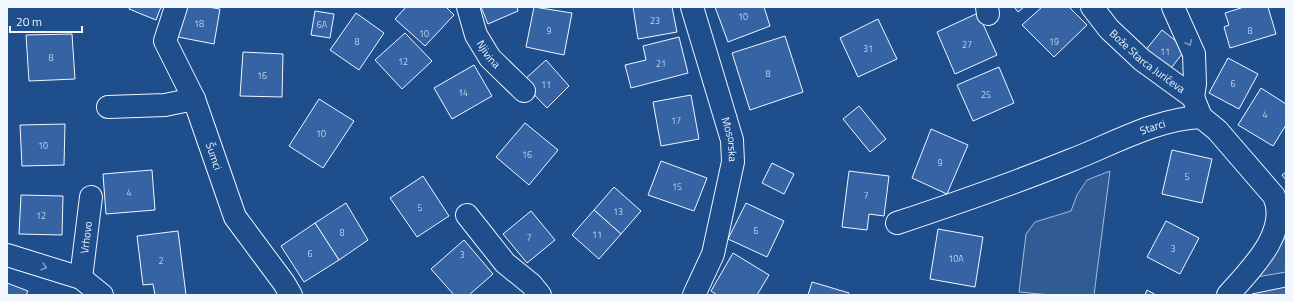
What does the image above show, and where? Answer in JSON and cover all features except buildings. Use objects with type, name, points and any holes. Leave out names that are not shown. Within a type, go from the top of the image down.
[{"type":"street","name":"Šumci","points":[[176,7],[165,41],[194,99],[235,217],[284,283],[291,295]]},
{"type":"street","name":"Njivina","points":[[468,7],[476,35],[490,58],[524,91]]},
{"type":"street","name":"Mosorska","points":[[692,7],[732,140],[732,162],[713,254],[694,295]]},
{"type":"street","name":"Bože Starca Jurićeva","points":[[1092,7],[1109,29],[1142,60],[1197,107]]},
{"type":"street","points":[[1173,7],[1194,54],[1197,107],[1274,196],[1277,204],[1276,224],[1272,237],[1261,255],[1228,295]]},
{"type":"street","points":[[108,107],[165,105],[194,99]]},
{"type":"street","name":"Starci","points":[[896,223],[1010,184],[1153,126],[1184,117],[1197,107]]},
{"type":"street","name":"Vrhovo","points":[[81,278],[91,197]]},
{"type":"street","points":[[468,215],[505,263],[531,284],[540,295]]},
{"type":"street","points":[[7,255],[81,278],[102,295]]},
{"type":"shaded area","points":[[1110,171],[1094,295],[1050,295],[1019,292],[1026,234],[1035,222],[1071,211],[1077,195],[1087,180]]},
{"type":"shaded area","points":[[1286,236],[1286,272],[1257,277],[1272,259]]}]
